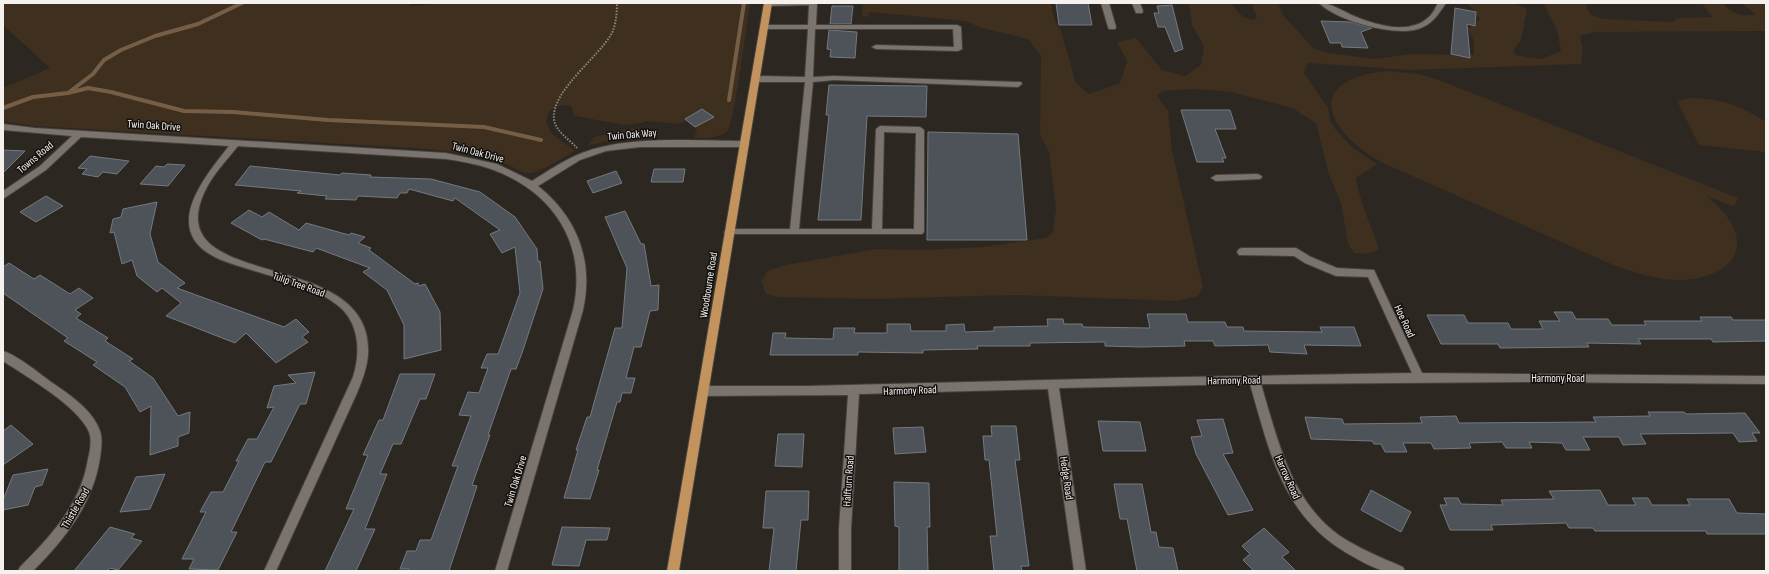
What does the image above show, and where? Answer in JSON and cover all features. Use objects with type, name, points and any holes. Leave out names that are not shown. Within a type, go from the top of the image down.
[{"type":"main road","name":"Woodbourne Road","points":[[673,571],[768,3]]},
{"type":"street","points":[[768,3],[813,3],[809,80],[794,232]]},
{"type":"street","points":[[1105,3],[1112,27]]},
{"type":"street","points":[[1136,3],[1139,11]]},
{"type":"street","points":[[1323,3],[1370,25],[1386,30],[1402,30],[1430,21],[1439,10],[1442,3]]},
{"type":"street","points":[[764,27],[957,28],[958,49],[876,48]]},
{"type":"street","points":[[756,79],[809,80],[834,78],[1018,84]]},
{"type":"street","name":"Twin Oak Drive","points":[[3,127],[35,131],[446,156],[499,168],[531,186],[557,209],[568,226],[577,250],[582,270],[582,291],[578,310],[500,571]]},
{"type":"street","points":[[729,232],[877,232],[919,232],[920,130],[880,129],[877,232]]},
{"type":"street","name":"Towns Road","points":[[3,196],[43,168],[80,133]]},
{"type":"street","name":"Tulip Tree Road","points":[[236,143],[213,172],[200,192],[196,202],[194,219],[200,241],[216,254],[238,263],[305,285],[330,296],[347,308],[353,317],[361,336],[363,350],[360,372],[352,393],[270,571]]},
{"type":"street","name":"Twin Oak Way","points":[[531,186],[559,168],[584,155],[605,148],[624,145],[745,144]]},
{"type":"street","points":[[1216,178],[1257,177]]},
{"type":"street","name":"Hoe Road","points":[[1242,252],[1296,252],[1308,260],[1336,272],[1370,274],[1419,378]]},
{"type":"street","name":"Thistle Road","points":[[3,356],[55,391],[75,407],[94,431],[96,445],[94,468],[88,489],[62,530],[24,571]]},
{"type":"street","name":"Harmony Road","points":[[703,392],[854,392],[1053,384],[1419,378],[1766,380]]},
{"type":"street","name":"Harrow Road","points":[[1254,380],[1280,465],[1292,492],[1305,512],[1321,529],[1349,550],[1374,562],[1399,571]]},
{"type":"street","name":"Hedge Road","points":[[1053,384],[1080,571]]},
{"type":"street","name":"Halfturn Road","points":[[845,571],[845,529],[854,392]]},
{"type":"path","points":[[584,155],[554,120],[555,108],[559,98],[611,35],[617,15],[617,3]]},
{"type":"shaded area","points":[[3,3],[410,3],[410,6],[449,3],[750,3],[734,109],[731,123],[725,133],[712,137],[694,138],[697,129],[686,121],[679,124],[646,121],[625,125],[574,116],[571,106],[562,105],[550,110],[546,121],[551,133],[575,151],[541,170],[532,173],[525,173],[506,164],[487,158],[428,149],[33,126],[3,121],[3,88],[50,68],[3,25]]},
{"type":"shaded area","points":[[855,3],[1051,3],[1054,18],[1061,31],[1076,83],[1089,94],[1120,83],[1127,61],[1117,42],[1136,38],[1162,70],[1185,76],[1201,65],[1204,46],[1192,25],[1189,3],[1231,3],[1236,10],[1246,18],[1254,20],[1257,17],[1253,9],[1253,3],[1278,3],[1283,15],[1313,48],[1328,53],[1375,59],[1411,54],[1474,55],[1474,41],[1468,29],[1480,19],[1469,5],[1462,3],[1514,3],[1527,9],[1521,40],[1514,49],[1515,55],[1541,59],[1561,51],[1557,30],[1543,3],[1585,3],[1590,14],[1603,19],[1673,22],[1677,18],[1712,17],[1702,3],[1722,3],[1730,10],[1738,14],[1756,15],[1742,3],[1766,3],[1766,31],[1595,32],[1580,36],[1583,49],[1581,64],[1411,70],[1308,63],[1304,73],[1328,108],[1330,120],[1335,129],[1353,148],[1377,164],[1356,178],[1363,205],[1379,249],[1368,254],[1354,253],[1348,244],[1341,203],[1329,175],[1316,123],[1292,108],[1231,92],[1196,89],[1162,91],[1157,96],[1168,111],[1172,150],[1203,287],[1198,296],[1177,301],[1013,295],[873,299],[778,297],[766,294],[761,282],[767,271],[785,265],[876,249],[923,250],[982,247],[1046,238],[1053,232],[1056,208],[1049,153],[1040,134],[1041,56],[1028,39],[982,28],[965,21],[869,12],[868,17],[862,16],[863,5]]},
{"type":"shaded area","points":[[1386,71],[1419,74],[1439,80],[1738,198],[1734,207],[1707,196],[1728,217],[1736,235],[1737,247],[1733,257],[1726,266],[1716,272],[1692,279],[1670,280],[1644,275],[1611,264],[1383,163],[1364,151],[1348,137],[1337,123],[1332,109],[1333,96],[1342,85],[1359,76]]},
{"type":"shaded area","points":[[1690,98],[1710,99],[1730,104],[1748,111],[1766,122],[1766,152],[1699,145],[1677,101]]},
{"type":"shaded area","points":[[635,128],[656,133],[653,137],[620,139],[587,146],[594,137]]},
{"type":"building","points":[[1056,3],[1088,3],[1092,25],[1059,25]]},
{"type":"building","points":[[1172,5],[1183,49],[1175,52],[1165,27],[1158,27],[1154,13],[1159,13],[1157,6]]},
{"type":"building","points":[[832,6],[853,6],[851,24],[830,24]]},
{"type":"building","points":[[1455,8],[1476,12],[1475,26],[1467,24],[1470,58],[1451,54]]},
{"type":"building","points":[[1321,21],[1351,22],[1372,28],[1361,32],[1368,48],[1342,47],[1341,43],[1330,43]]},
{"type":"building","points":[[829,30],[857,32],[855,58],[830,57],[831,50],[827,49]]},
{"type":"building","points":[[829,85],[927,86],[926,117],[867,116],[861,220],[818,220],[829,115],[826,115]]},
{"type":"building","points":[[702,109],[714,117],[695,127],[685,119]]},
{"type":"building","points":[[1181,110],[1230,110],[1236,129],[1215,129],[1226,158],[1222,158],[1224,162],[1197,162]]},
{"type":"building","points":[[928,132],[1018,134],[1027,240],[927,240]]},
{"type":"building","points":[[3,150],[25,151],[3,173]]},
{"type":"building","points":[[90,156],[129,161],[117,174],[103,172],[98,177],[82,174],[87,169],[78,168]]},
{"type":"building","points":[[167,164],[185,165],[168,186],[140,184],[156,166],[164,167]]},
{"type":"building","points":[[250,166],[340,175],[342,173],[371,175],[370,177],[431,179],[480,192],[515,217],[537,249],[543,289],[516,369],[511,369],[488,435],[490,435],[472,485],[477,486],[449,571],[409,571],[409,569],[400,569],[407,551],[416,551],[420,540],[431,540],[458,466],[452,466],[471,416],[459,415],[468,392],[479,393],[488,368],[481,368],[487,354],[498,354],[520,293],[515,247],[502,253],[490,234],[500,230],[455,198],[453,201],[409,189],[407,193],[400,193],[397,198],[358,196],[356,200],[325,199],[327,196],[297,193],[301,191],[235,185]]},
{"type":"building","points":[[654,169],[685,169],[683,182],[651,182]]},
{"type":"building","points":[[616,171],[622,183],[593,193],[587,181]]},
{"type":"building","points":[[46,196],[63,206],[36,222],[20,212]]},
{"type":"building","points":[[157,202],[150,234],[158,262],[185,283],[177,288],[284,327],[296,319],[309,332],[302,337],[308,342],[276,363],[246,333],[235,343],[166,316],[181,303],[162,288],[157,292],[137,276],[132,260],[122,264],[114,232],[110,233],[113,219],[121,217],[123,209]]},
{"type":"building","points":[[249,210],[262,217],[269,212],[299,230],[306,223],[349,235],[351,233],[365,237],[358,243],[371,248],[369,250],[415,284],[418,283],[419,286],[425,284],[440,312],[441,350],[404,359],[404,325],[387,290],[363,272],[370,268],[316,248],[313,252],[264,239],[262,240],[231,223]]},
{"type":"building","points":[[625,211],[641,244],[644,244],[651,286],[659,285],[658,310],[650,311],[641,347],[634,347],[626,378],[635,378],[631,393],[622,393],[620,402],[617,402],[590,499],[564,498],[578,450],[576,450],[587,417],[590,417],[615,328],[622,328],[627,268],[605,217]]},
{"type":"building","points":[[9,263],[34,279],[40,275],[70,294],[79,288],[93,298],[75,310],[81,314],[76,318],[108,338],[105,341],[133,359],[129,361],[153,378],[178,416],[190,412],[189,433],[178,437],[178,446],[150,455],[151,406],[140,412],[125,387],[93,365],[97,362],[64,341],[68,338],[3,293],[3,267]]},
{"type":"building","points":[[1554,312],[1572,312],[1576,319],[1608,319],[1612,325],[1646,325],[1644,321],[1702,321],[1700,317],[1731,317],[1733,320],[1766,320],[1766,341],[1713,342],[1711,339],[1638,339],[1641,344],[1587,343],[1589,347],[1500,348],[1498,344],[1441,344],[1427,315],[1464,315],[1468,323],[1508,323],[1511,329],[1543,329],[1539,321],[1560,321]]},
{"type":"building","points":[[1147,314],[1186,314],[1188,322],[1225,322],[1227,327],[1243,327],[1244,331],[1322,332],[1320,327],[1354,327],[1361,346],[1304,345],[1307,354],[1270,352],[1268,345],[1215,346],[1213,341],[1184,341],[1185,346],[1140,347],[1105,346],[1105,342],[1030,343],[1030,346],[977,346],[978,349],[923,350],[923,353],[858,352],[858,355],[770,355],[773,333],[786,333],[785,338],[833,339],[834,328],[855,328],[854,333],[887,333],[887,324],[910,324],[911,331],[946,331],[946,325],[964,324],[965,332],[994,331],[994,327],[1048,326],[1047,319],[1063,319],[1064,324],[1082,324],[1083,327],[1150,328]]},
{"type":"building","points":[[315,372],[306,404],[300,404],[271,462],[265,462],[231,532],[237,532],[218,570],[189,569],[194,559],[182,559],[206,512],[200,512],[211,492],[223,492],[239,461],[236,461],[248,439],[257,439],[274,407],[267,408],[274,386],[296,383],[288,375]]},
{"type":"building","points":[[400,374],[435,374],[426,399],[420,399],[401,444],[393,444],[380,474],[387,474],[365,529],[375,529],[356,571],[325,571],[354,509],[346,509],[368,455],[363,455],[379,420],[383,420]]},
{"type":"building","points":[[1648,412],[1684,412],[1686,414],[1745,413],[1760,433],[1752,433],[1757,441],[1739,442],[1733,433],[1640,434],[1646,444],[1623,445],[1619,437],[1583,437],[1590,450],[1566,450],[1562,443],[1529,442],[1532,448],[1506,448],[1502,442],[1469,443],[1471,448],[1434,449],[1431,443],[1403,443],[1407,452],[1385,452],[1381,444],[1374,444],[1372,441],[1311,439],[1305,417],[1342,419],[1344,424],[1422,423],[1420,417],[1456,416],[1459,423],[1596,422],[1593,417],[1650,416]]},
{"type":"building","points":[[1223,419],[1233,453],[1223,454],[1253,510],[1228,515],[1196,454],[1191,437],[1202,436],[1197,420]]},
{"type":"building","points":[[1098,421],[1140,422],[1146,451],[1103,451]]},
{"type":"building","points":[[11,425],[33,444],[3,465],[3,431]]},
{"type":"building","points":[[991,426],[1016,426],[1020,460],[1015,460],[1029,566],[1021,566],[1022,571],[994,571],[990,536],[997,536],[989,460],[985,460],[983,436],[992,436]]},
{"type":"building","points":[[923,427],[926,452],[895,454],[893,428]]},
{"type":"building","points":[[778,434],[804,434],[802,467],[775,466]]},
{"type":"building","points":[[48,469],[42,485],[35,487],[28,505],[3,510],[3,500],[13,475]]},
{"type":"building","points":[[165,474],[150,509],[120,512],[136,477]]},
{"type":"building","points":[[894,482],[929,483],[930,527],[927,527],[928,571],[899,571],[899,527],[895,526]]},
{"type":"building","points":[[1114,484],[1142,484],[1151,532],[1156,532],[1159,547],[1173,548],[1178,571],[1137,571],[1127,519],[1120,519]]},
{"type":"building","points":[[1371,490],[1411,512],[1401,532],[1361,510]]},
{"type":"building","points":[[1600,490],[1608,505],[1636,505],[1632,498],[1648,498],[1652,505],[1690,505],[1687,499],[1729,499],[1737,513],[1766,514],[1766,534],[1707,534],[1706,531],[1595,531],[1593,528],[1569,528],[1566,523],[1491,525],[1493,530],[1450,530],[1440,505],[1447,505],[1444,498],[1458,498],[1461,504],[1503,505],[1501,500],[1554,499],[1549,491]]},
{"type":"building","points":[[766,491],[809,491],[808,520],[801,520],[796,571],[769,571],[774,528],[763,528]]},
{"type":"building","points":[[110,527],[135,534],[131,538],[142,541],[118,570],[110,568],[107,571],[74,571]]},
{"type":"building","points":[[562,527],[610,528],[607,540],[586,540],[579,566],[552,565]]},
{"type":"building","points":[[1264,528],[1289,552],[1282,557],[1296,571],[1254,571],[1243,560],[1250,554],[1242,546]]},
{"type":"waterway","points":[[68,93],[93,74],[104,60],[121,50],[155,36],[198,24],[242,3]]},
{"type":"waterway","points":[[729,100],[744,3]]},
{"type":"waterway","points":[[68,93],[88,88],[111,92],[184,111],[233,112],[328,120],[484,127],[541,140]]},
{"type":"waterway","points":[[3,108],[33,97],[68,93]]}]
